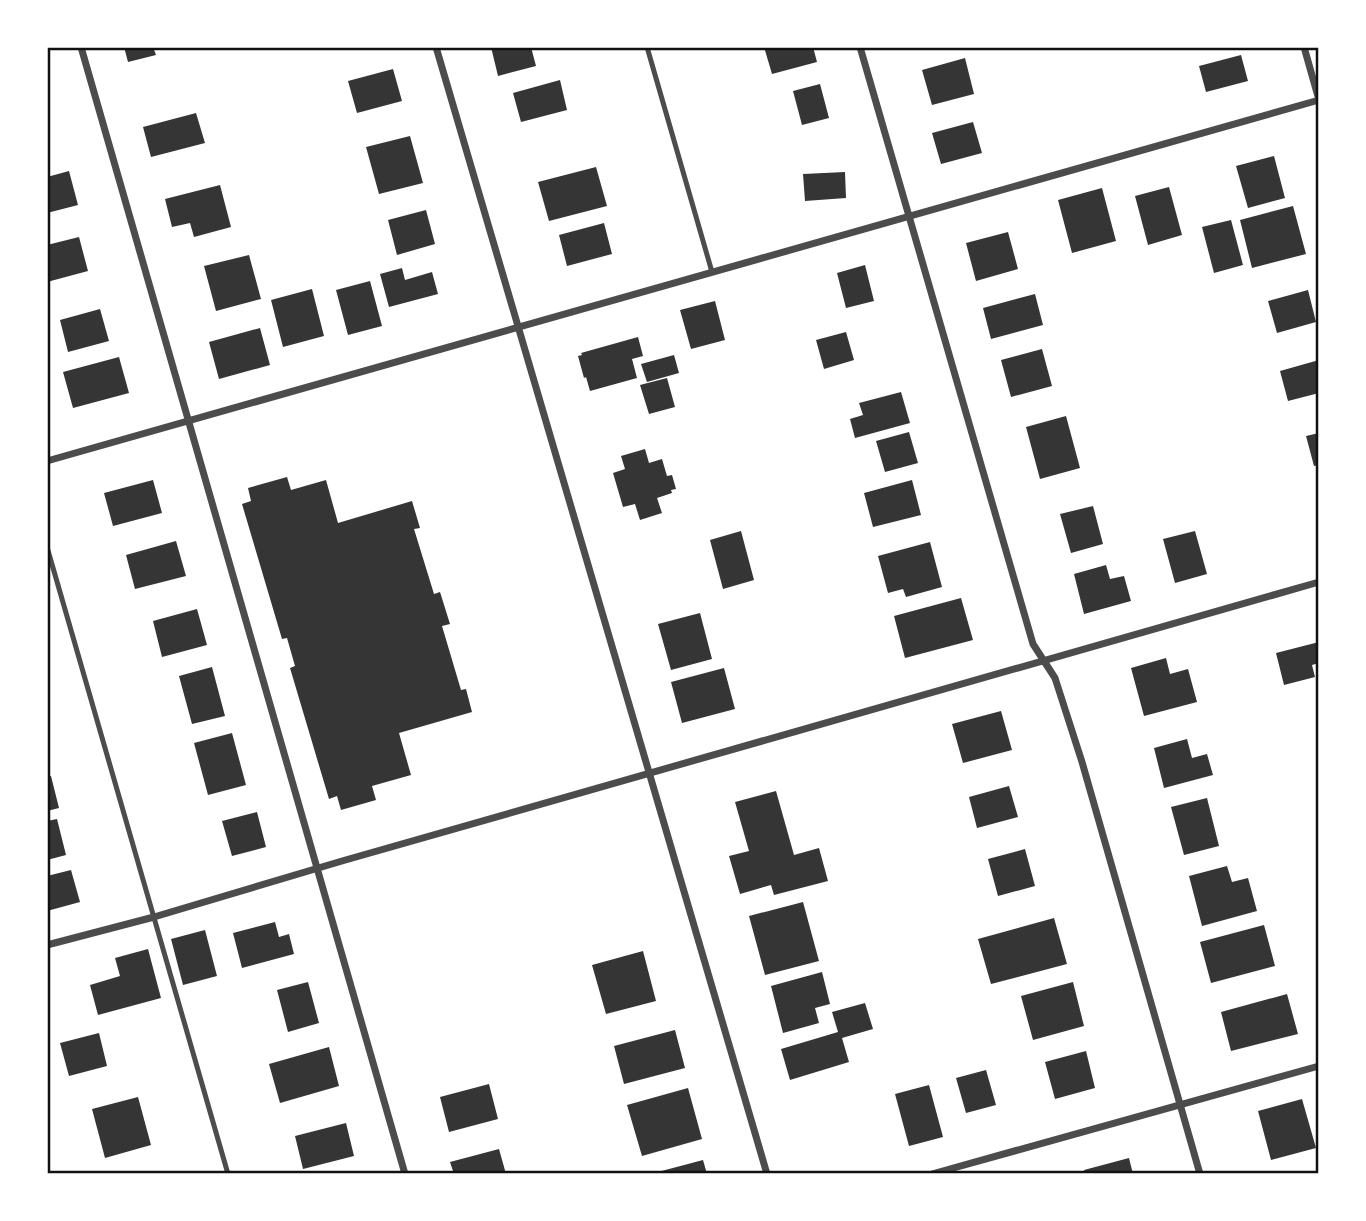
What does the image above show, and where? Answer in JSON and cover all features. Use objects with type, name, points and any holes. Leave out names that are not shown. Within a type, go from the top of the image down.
[{"type":"street","points":[[81,47],[405,1174]]},
{"type":"street","points":[[436,47],[767,1174]]},
{"type":"street","points":[[860,47],[1033,644],[1055,678],[1078,750],[1200,1174]]},
{"type":"street","points":[[47,461],[1319,100],[1304,47]]},
{"type":"street","points":[[47,945],[154,917],[317,868],[1319,583]]},
{"type":"street","points":[[932,1174],[1319,1066]]},
{"type":"lane","points":[[647,47],[712,272]]},
{"type":"lane","points":[[47,547],[228,1174]]},
{"type":"building","points":[[124,47],[153,47],[156,55],[128,62]]},
{"type":"building","points":[[491,47],[531,47],[536,66],[498,76]]},
{"type":"building","points":[[764,47],[813,47],[817,62],[772,74]]},
{"type":"building","points":[[1241,55],[1248,81],[1206,92],[1199,66]]},
{"type":"building","points":[[965,58],[974,94],[932,105],[922,70]]},
{"type":"building","points":[[393,69],[402,101],[357,113],[348,81]]},
{"type":"building","points":[[560,80],[567,110],[521,122],[513,93]]},
{"type":"building","points":[[820,84],[829,118],[802,125],[793,91]]},
{"type":"building","points":[[196,113],[205,143],[151,157],[143,127]]},
{"type":"building","points":[[973,122],[982,153],[941,164],[932,133]]},
{"type":"building","points":[[410,136],[423,183],[379,194],[366,147]]},
{"type":"building","points":[[1274,156],[1285,198],[1248,208],[1236,166]]},
{"type":"building","points":[[596,167],[607,206],[549,221],[538,182]]},
{"type":"building","points":[[69,171],[78,205],[47,213],[47,177]]},
{"type":"building","points":[[845,172],[846,198],[805,201],[803,174]]},
{"type":"building","points":[[220,185],[231,227],[194,237],[190,223],[172,227],[165,199]]},
{"type":"building","points":[[1169,187],[1182,235],[1148,245],[1135,196]]},
{"type":"building","points":[[1102,188],[1116,241],[1072,253],[1058,200]]},
{"type":"building","points":[[1293,206],[1306,254],[1252,268],[1240,220]]},
{"type":"building","points":[[426,210],[435,244],[397,255],[388,220]]},
{"type":"building","points":[[1231,220],[1243,265],[1214,273],[1202,227]]},
{"type":"building","points":[[604,223],[612,254],[567,266],[559,235]]},
{"type":"building","points":[[1008,232],[1018,269],[976,281],[966,243]]},
{"type":"building","points":[[79,237],[88,271],[47,282],[47,245]]},
{"type":"building","points":[[249,255],[261,299],[216,311],[204,266]]},
{"type":"building","points":[[865,265],[874,301],[846,308],[837,273]]},
{"type":"building","points":[[402,268],[405,280],[432,272],[438,294],[389,307],[380,274]]},
{"type":"building","points":[[370,281],[382,326],[348,335],[336,290]]},
{"type":"building","points":[[312,289],[324,336],[283,347],[271,300]]},
{"type":"building","points":[[1308,290],[1316,322],[1277,333],[1268,301]]},
{"type":"building","points":[[1035,294],[1043,325],[991,339],[983,308]]},
{"type":"building","points":[[715,301],[725,340],[691,349],[680,310]]},
{"type":"building","points":[[100,309],[109,341],[68,352],[60,320]]},
{"type":"building","points":[[260,328],[270,365],[219,379],[209,342]]},
{"type":"building","points":[[846,332],[854,360],[824,369],[816,340]]},
{"type":"building","points":[[638,337],[643,356],[632,359],[637,378],[590,391],[578,356]]},
{"type":"building","points":[[1042,349],[1052,386],[1011,397],[1001,360]]},
{"type":"building","points":[[674,355],[679,373],[647,382],[641,364]]},
{"type":"building","points":[[119,357],[129,393],[73,408],[63,372]]},
{"type":"building","points":[[1319,360],[1319,393],[1288,401],[1280,371]]},
{"type":"building","points":[[667,378],[675,407],[649,414],[640,385]]},
{"type":"building","points":[[901,392],[910,423],[855,438],[850,419],[863,415],[859,403]]},
{"type":"building","points":[[1066,416],[1080,468],[1040,479],[1026,427]]},
{"type":"building","points":[[909,432],[918,463],[885,472],[876,441]]},
{"type":"building","points":[[1319,433],[1319,465],[1314,466],[1306,436]]},
{"type":"building","points":[[645,449],[649,463],[662,459],[667,476],[672,475],[676,489],[657,498],[662,513],[640,520],[635,504],[623,507],[613,473],[625,469],[621,456]]},
{"type":"building","points":[[287,477],[291,490],[326,480],[338,523],[412,501],[420,528],[414,529],[434,594],[440,592],[450,624],[442,626],[461,690],[466,689],[472,712],[399,733],[411,775],[372,786],[376,800],[341,810],[337,796],[329,799],[290,668],[295,666],[287,638],[282,639],[242,504],[251,501],[248,488]]},
{"type":"building","points":[[153,480],[162,513],[113,526],[104,493]]},
{"type":"building","points":[[912,480],[921,515],[873,527],[864,493]]},
{"type":"building","points":[[1093,506],[1103,544],[1071,553],[1060,514]]},
{"type":"building","points":[[741,531],[754,580],[723,589],[710,540]]},
{"type":"building","points":[[1195,531],[1207,574],[1175,583],[1163,539]]},
{"type":"building","points":[[176,541],[186,576],[135,589],[126,555]]},
{"type":"building","points":[[930,542],[942,587],[906,597],[903,589],[888,593],[878,556]]},
{"type":"building","points":[[1106,565],[1110,579],[1124,576],[1131,601],[1084,614],[1074,574]]},
{"type":"building","points":[[961,598],[973,640],[905,658],[894,616]]},
{"type":"building","points":[[197,609],[207,645],[162,657],[153,621]]},
{"type":"building","points":[[700,613],[712,659],[671,670],[658,624]]},
{"type":"building","points":[[1319,642],[1319,663],[1312,665],[1315,677],[1284,685],[1276,653]]},
{"type":"building","points":[[1166,658],[1170,674],[1188,669],[1197,702],[1144,716],[1131,668]]},
{"type":"building","points":[[212,667],[225,716],[192,724],[179,676]]},
{"type":"building","points":[[724,668],[735,709],[682,723],[671,682]]},
{"type":"building","points":[[1001,711],[1012,750],[963,763],[952,724]]},
{"type":"building","points":[[232,733],[246,785],[208,795],[194,743]]},
{"type":"building","points":[[1187,739],[1192,758],[1207,754],[1213,775],[1164,788],[1154,748]]},
{"type":"building","points":[[51,776],[59,808],[47,811],[47,777]]},
{"type":"building","points":[[1009,786],[1018,817],[977,828],[969,797]]},
{"type":"building","points":[[776,791],[794,855],[819,848],[828,881],[774,895],[771,885],[740,894],[729,856],[749,851],[735,802]]},
{"type":"building","points":[[1207,798],[1219,846],[1184,855],[1171,807]]},
{"type":"building","points":[[257,812],[266,847],[232,856],[222,821]]},
{"type":"building","points":[[57,819],[66,855],[47,860],[47,821]]},
{"type":"building","points":[[1025,849],[1035,886],[998,896],[988,859]]},
{"type":"building","points":[[1227,866],[1232,882],[1248,878],[1257,911],[1202,926],[1189,876]]},
{"type":"building","points":[[71,870],[80,902],[47,911],[47,876]]},
{"type":"building","points":[[803,902],[819,961],[765,975],[749,916]]},
{"type":"building","points":[[1054,918],[1067,964],[991,984],[978,939]]},
{"type":"building","points":[[275,922],[279,937],[289,934],[294,954],[242,968],[233,933]]},
{"type":"building","points":[[1264,925],[1275,966],[1211,983],[1200,942]]},
{"type":"building","points":[[205,930],[217,976],[183,985],[171,939]]},
{"type":"building","points":[[148,949],[161,998],[98,1015],[90,985],[120,976],[115,958]]},
{"type":"building","points":[[643,951],[656,1001],[606,1014],[592,965]]},
{"type":"building","points":[[822,972],[830,1004],[815,1008],[819,1023],[783,1033],[771,986]]},
{"type":"building","points":[[308,982],[319,1023],[288,1032],[277,990]]},
{"type":"building","points":[[1073,982],[1084,1026],[1033,1040],[1021,996]]},
{"type":"building","points":[[1287,994],[1298,1034],[1231,1051],[1221,1012]]},
{"type":"building","points":[[865,1003],[873,1029],[842,1038],[849,1062],[790,1080],[781,1049],[838,1032],[832,1012]]},
{"type":"building","points":[[675,1030],[685,1068],[624,1084],[614,1046]]},
{"type":"building","points":[[99,1033],[107,1066],[69,1076],[60,1043]]},
{"type":"building","points":[[329,1047],[339,1086],[280,1103],[269,1064]]},
{"type":"building","points":[[1086,1051],[1095,1088],[1055,1099],[1045,1062]]},
{"type":"building","points":[[986,1070],[996,1105],[966,1113],[956,1078]]},
{"type":"building","points":[[489,1084],[498,1119],[449,1132],[440,1097]]},
{"type":"building","points":[[929,1085],[943,1137],[909,1146],[895,1094]]},
{"type":"building","points":[[688,1088],[702,1139],[642,1156],[627,1105]]},
{"type":"building","points":[[138,1097],[151,1145],[105,1158],[92,1109]]},
{"type":"building","points":[[1302,1099],[1316,1148],[1271,1160],[1258,1111]]},
{"type":"building","points":[[346,1123],[354,1156],[303,1169],[295,1136]]},
{"type":"building","points":[[499,1149],[506,1174],[454,1174],[450,1162]]},
{"type":"building","points":[[1129,1158],[1133,1174],[1085,1174],[1084,1170]]},
{"type":"building","points":[[703,1160],[707,1174],[654,1174],[654,1173]]}]
